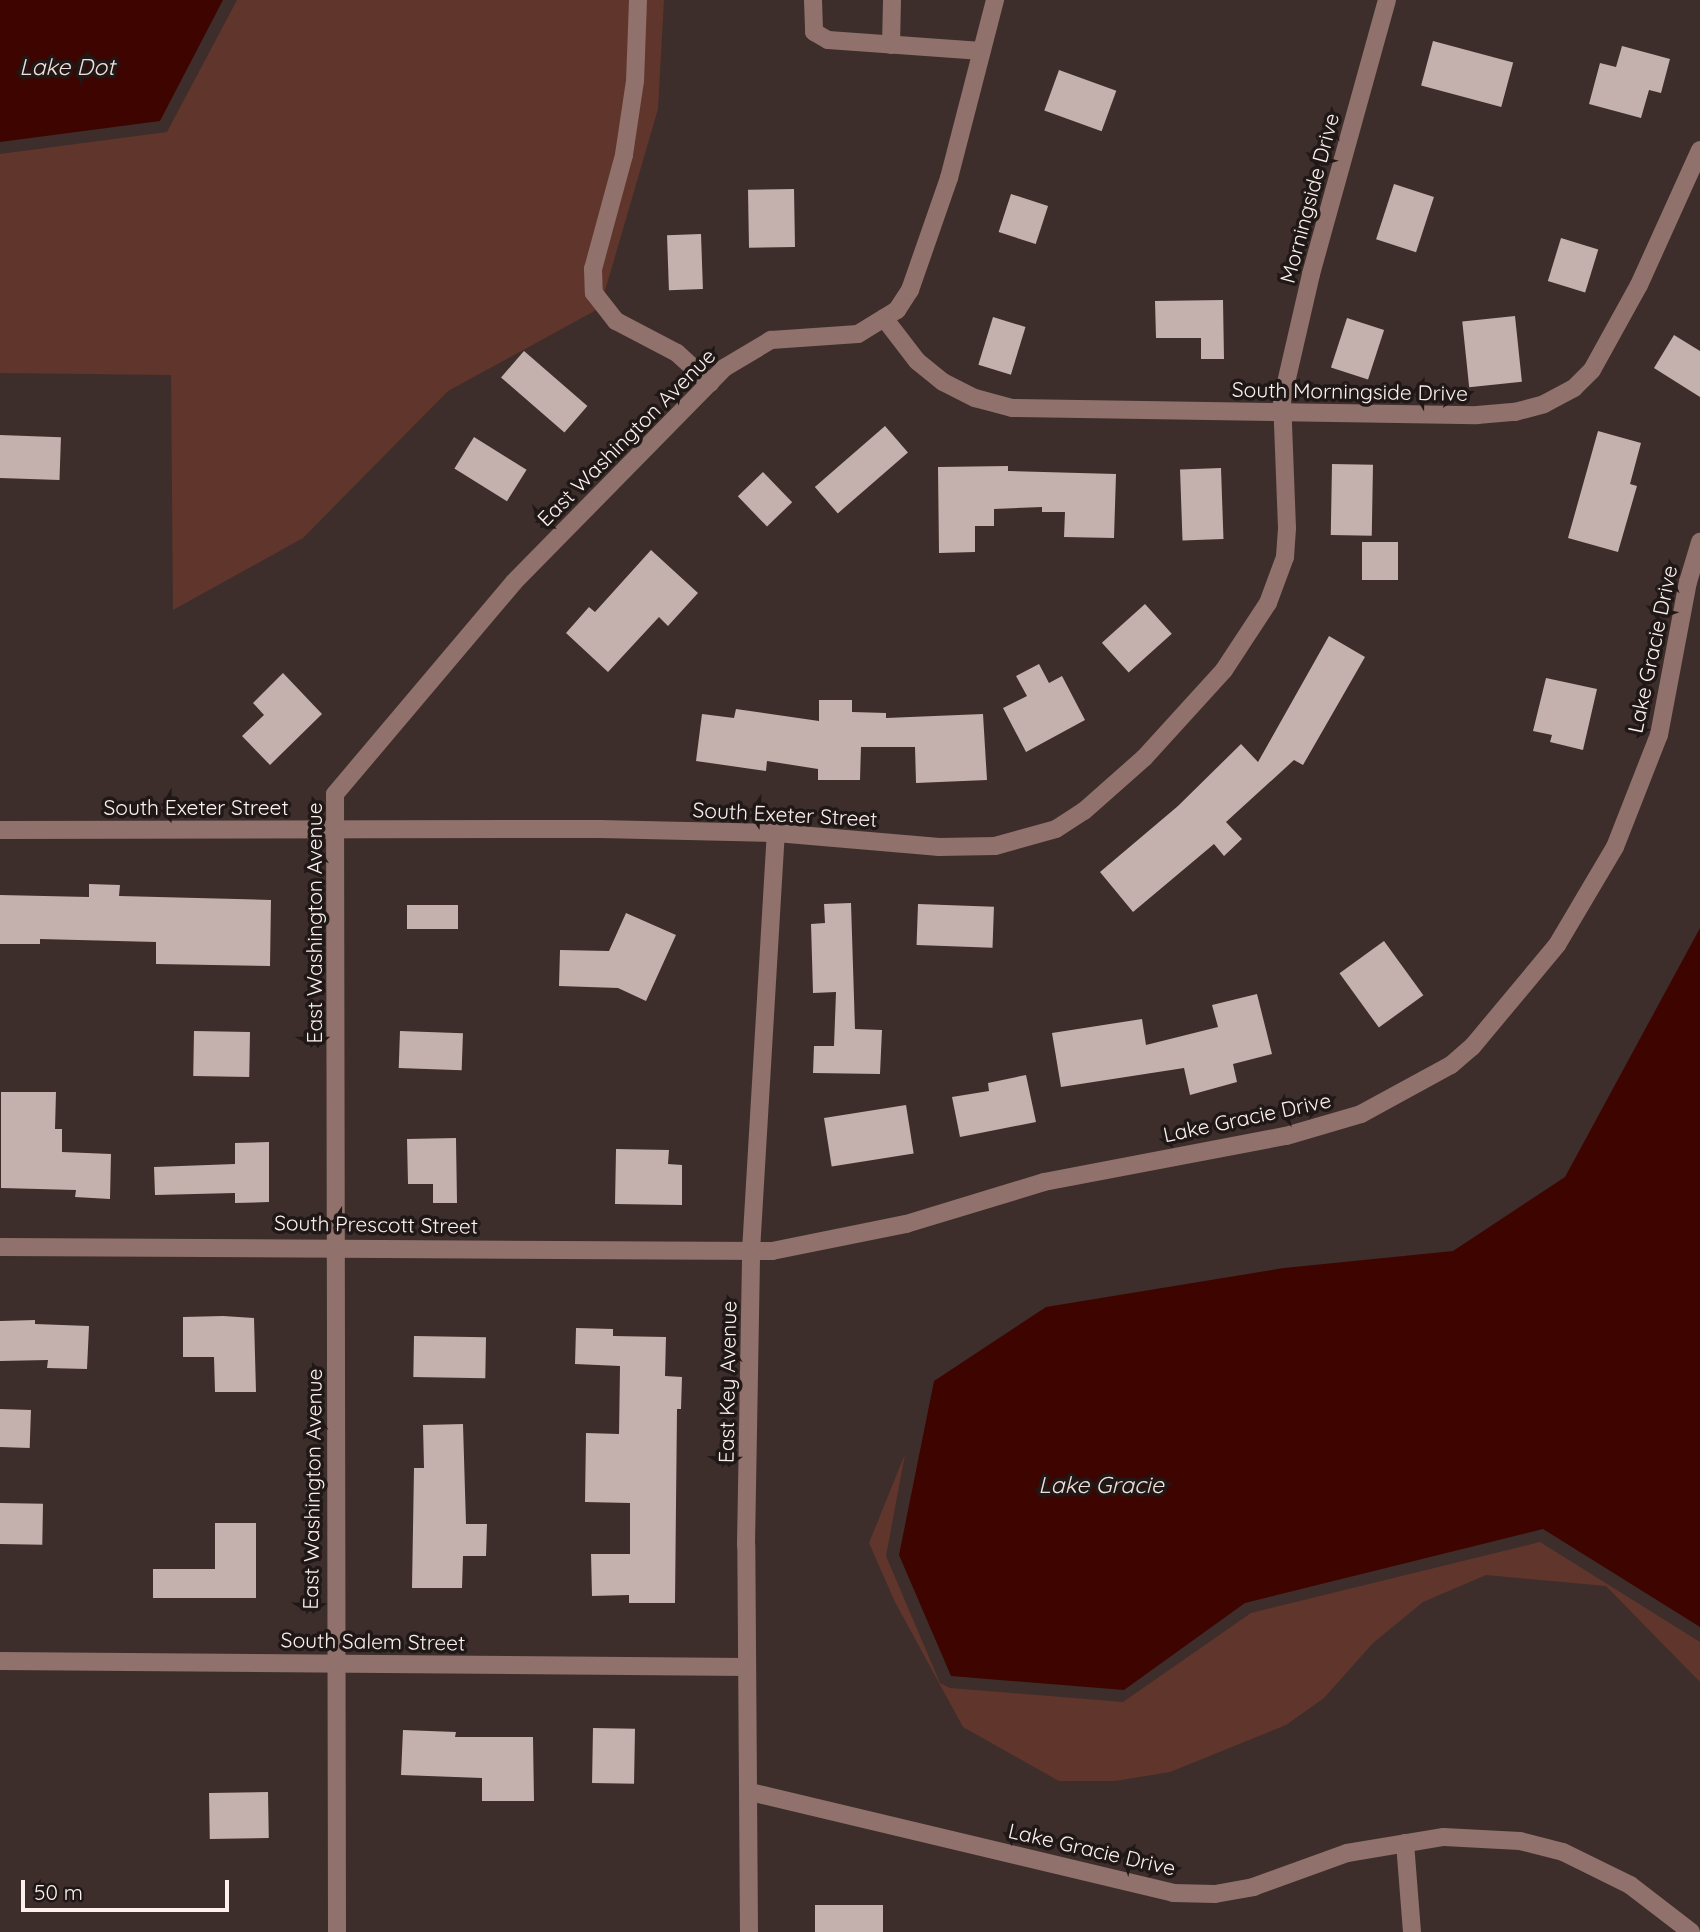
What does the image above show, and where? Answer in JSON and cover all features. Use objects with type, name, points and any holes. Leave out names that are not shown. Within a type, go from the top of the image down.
[{"type":"street","points":[[638,0],[635,81],[624,155],[593,269],[594,293],[616,321],[677,353],[710,383]]},
{"type":"street","points":[[813,0],[814,32],[828,40],[982,51]]},
{"type":"street","points":[[891,45],[892,0]]},
{"type":"street","name":"East Washington Avenue","points":[[337,1932],[335,1663],[338,1245],[335,794],[405,707],[514,582],[710,383],[748,351],[771,340],[858,334],[897,310],[910,290],[949,178],[995,0]]},
{"type":"street","name":"Morningside Drive","points":[[1283,410],[1311,274],[1387,0]]},
{"type":"street","name":"South Morningside Drive","points":[[884,318],[917,361],[943,382],[975,398],[1012,408],[1477,415],[1544,404],[1574,388],[1592,370],[1615,332],[1700,150]]},
{"type":"street","name":"South Exeter Street","points":[[0,830],[335,829],[776,834],[939,847],[995,846],[1047,833],[1084,811],[1144,758],[1224,670],[1268,603],[1285,557],[1287,528],[1283,410]]},
{"type":"street","name":"Lake Gracie Drive","points":[[751,1251],[814,1245],[906,1224],[1044,1182],[1325,1126],[1361,1114],[1451,1065],[1516,998],[1557,945],[1615,847],[1659,735],[1688,582],[1700,542]]},
{"type":"street","name":"East Key Avenue","points":[[749,1932],[750,1792],[746,1667],[751,1251],[776,834]]},
{"type":"street","name":"South Prescott Street","points":[[0,1247],[338,1245],[751,1251]]},
{"type":"street","name":"South Salem Street","points":[[0,1661],[746,1667]]},
{"type":"street","name":"Lake Gracie Drive","points":[[750,1792],[1173,1893],[1215,1894],[1253,1887],[1347,1853],[1444,1836],[1520,1841],[1563,1852],[1630,1885],[1691,1932]]},
{"type":"street","points":[[1405,1843],[1412,1932]]},
{"type":"shaded area","points":[[237,0],[664,0],[658,109],[600,308],[448,391],[303,538],[173,610],[171,375],[0,373],[0,154],[167,132]]},
{"type":"shaded area","points":[[905,1454],[886,1556],[940,1683],[950,1688],[1123,1702],[1251,1613],[1540,1542],[1700,1642],[1700,1682],[1606,1586],[1486,1575],[1423,1602],[1373,1643],[1324,1698],[1286,1725],[1170,1772],[1115,1781],[1059,1781],[963,1727],[895,1602],[869,1543]]},
{"type":"water","name":"Lake Dot","points":[[0,0],[223,0],[160,121],[0,142]]},
{"type":"water","name":"Lake Gracie","points":[[1700,928],[1700,1627],[1543,1529],[1245,1603],[1124,1690],[951,1676],[899,1555],[934,1381],[1046,1307],[1284,1268],[1453,1251],[1565,1177]]},
{"type":"building","points":[[1433,41],[1513,62],[1501,107],[1421,85]]},
{"type":"building","points":[[1622,46],[1670,59],[1661,93],[1649,90],[1641,118],[1589,104],[1600,63],[1616,67]]},
{"type":"building","points":[[1059,70],[1116,91],[1102,131],[1044,110]]},
{"type":"building","points":[[1394,184],[1434,197],[1416,252],[1376,239]]},
{"type":"building","points":[[794,189],[795,247],[749,248],[748,190]]},
{"type":"building","points":[[1011,194],[1048,206],[1036,244],[999,232]]},
{"type":"building","points":[[701,234],[703,289],[669,290],[667,235]]},
{"type":"building","points":[[1561,238],[1598,249],[1585,292],[1548,281]]},
{"type":"building","points":[[1223,300],[1224,359],[1201,359],[1201,338],[1156,338],[1155,301]]},
{"type":"building","points":[[1515,316],[1522,382],[1469,387],[1462,322]]},
{"type":"building","points":[[993,317],[1026,327],[1011,375],[978,365]]},
{"type":"building","points":[[1347,318],[1384,330],[1368,380],[1331,367]]},
{"type":"building","points":[[1674,335],[1700,351],[1700,397],[1654,368]]},
{"type":"building","points":[[524,351],[587,406],[564,433],[501,377]]},
{"type":"building","points":[[885,426],[908,452],[838,513],[815,487]]},
{"type":"building","points":[[1598,431],[1641,443],[1630,484],[1637,486],[1618,552],[1568,538]]},
{"type":"building","points":[[0,435],[61,437],[59,480],[0,478]]},
{"type":"building","points":[[474,437],[527,470],[507,501],[454,468]]},
{"type":"building","points":[[1332,464],[1373,465],[1372,536],[1331,535]]},
{"type":"building","points":[[1008,466],[1008,471],[1116,474],[1114,538],[1064,537],[1065,512],[1042,512],[1042,507],[994,509],[994,526],[975,526],[975,552],[939,553],[938,467]]},
{"type":"building","points":[[1221,468],[1223,539],[1183,540],[1180,469]]},
{"type":"building","points":[[763,472],[792,502],[767,527],[738,496]]},
{"type":"building","points":[[1362,542],[1398,542],[1398,580],[1362,580]]},
{"type":"building","points":[[651,550],[698,593],[668,626],[659,617],[608,672],[566,633],[589,607],[595,612]]},
{"type":"building","points":[[1145,604],[1172,634],[1129,673],[1102,643]]},
{"type":"building","points":[[1329,636],[1365,657],[1303,765],[1294,760],[1226,822],[1242,839],[1224,856],[1214,844],[1133,912],[1100,872],[1178,806],[1241,744],[1258,762]]},
{"type":"building","points":[[1039,664],[1049,683],[1062,676],[1085,720],[1026,752],[1003,708],[1027,696],[1016,676]]},
{"type":"building","points":[[283,673],[322,714],[270,765],[242,736],[264,715],[253,703]]},
{"type":"building","points":[[1546,678],[1597,689],[1583,750],[1550,742],[1552,735],[1533,731]]},
{"type":"building","points":[[819,700],[852,700],[852,712],[886,713],[886,718],[983,714],[987,780],[916,783],[915,747],[861,747],[860,780],[818,780],[818,769],[767,761],[766,771],[696,761],[702,714],[734,718],[736,709],[819,721]]},
{"type":"building","points":[[89,884],[120,885],[119,896],[271,900],[270,966],[156,964],[156,942],[40,939],[40,944],[0,944],[0,895],[89,897]]},
{"type":"building","points":[[851,903],[855,1029],[882,1030],[880,1074],[813,1073],[814,1046],[834,1046],[836,992],[813,993],[811,924],[825,923],[824,904]]},
{"type":"building","points":[[918,904],[994,907],[993,948],[917,945]]},
{"type":"building","points":[[407,905],[458,905],[458,929],[407,929]]},
{"type":"building","points":[[626,913],[676,935],[646,1001],[618,988],[559,986],[560,950],[609,951]]},
{"type":"building","points":[[1384,941],[1423,995],[1379,1028],[1340,973]]},
{"type":"building","points":[[1257,994],[1272,1054],[1233,1064],[1237,1082],[1190,1095],[1184,1068],[1061,1087],[1052,1033],[1142,1019],[1146,1045],[1218,1027],[1212,1005]]},
{"type":"building","points":[[194,1031],[250,1032],[249,1077],[193,1076]]},
{"type":"building","points":[[400,1031],[463,1033],[462,1070],[399,1068]]},
{"type":"building","points":[[1026,1075],[1036,1122],[960,1137],[952,1097],[989,1091],[988,1083]]},
{"type":"building","points":[[1,1092],[56,1092],[55,1129],[62,1129],[62,1152],[111,1154],[110,1199],[75,1197],[76,1190],[1,1188]]},
{"type":"building","points":[[906,1105],[914,1153],[832,1166],[824,1118]]},
{"type":"building","points":[[456,1138],[457,1203],[433,1203],[433,1184],[408,1184],[407,1139]]},
{"type":"building","points":[[269,1142],[269,1202],[235,1203],[235,1193],[155,1195],[154,1167],[235,1164],[235,1143]]},
{"type":"building","points":[[616,1149],[669,1150],[668,1164],[682,1165],[682,1205],[615,1204]]},
{"type":"building","points":[[183,1317],[254,1318],[256,1392],[215,1392],[214,1357],[183,1357]]},
{"type":"building","points":[[35,1320],[35,1324],[89,1326],[87,1369],[47,1368],[48,1360],[0,1361],[0,1321]]},
{"type":"building","points":[[576,1328],[613,1329],[613,1336],[666,1337],[665,1376],[682,1377],[681,1409],[677,1409],[675,1603],[629,1603],[629,1595],[592,1596],[591,1554],[630,1554],[630,1503],[585,1502],[586,1433],[619,1434],[620,1366],[575,1364]]},
{"type":"building","points":[[414,1336],[486,1337],[485,1378],[413,1377]]},
{"type":"building","points":[[0,1409],[31,1410],[30,1448],[0,1447]]},
{"type":"building","points":[[463,1424],[466,1524],[487,1524],[486,1556],[463,1556],[462,1588],[412,1588],[414,1468],[424,1468],[423,1425]]},
{"type":"building","points":[[0,1503],[43,1504],[42,1545],[0,1544]]},
{"type":"building","points":[[215,1523],[256,1523],[256,1598],[153,1598],[153,1569],[215,1569]]},
{"type":"building","points":[[593,1728],[635,1729],[634,1784],[592,1783]]},
{"type":"building","points":[[403,1730],[456,1732],[455,1737],[533,1737],[534,1801],[482,1801],[482,1778],[401,1775]]},
{"type":"building","points":[[268,1792],[269,1838],[210,1839],[209,1793]]},
{"type":"building","points":[[815,1905],[883,1905],[883,1932],[815,1932]]}]
